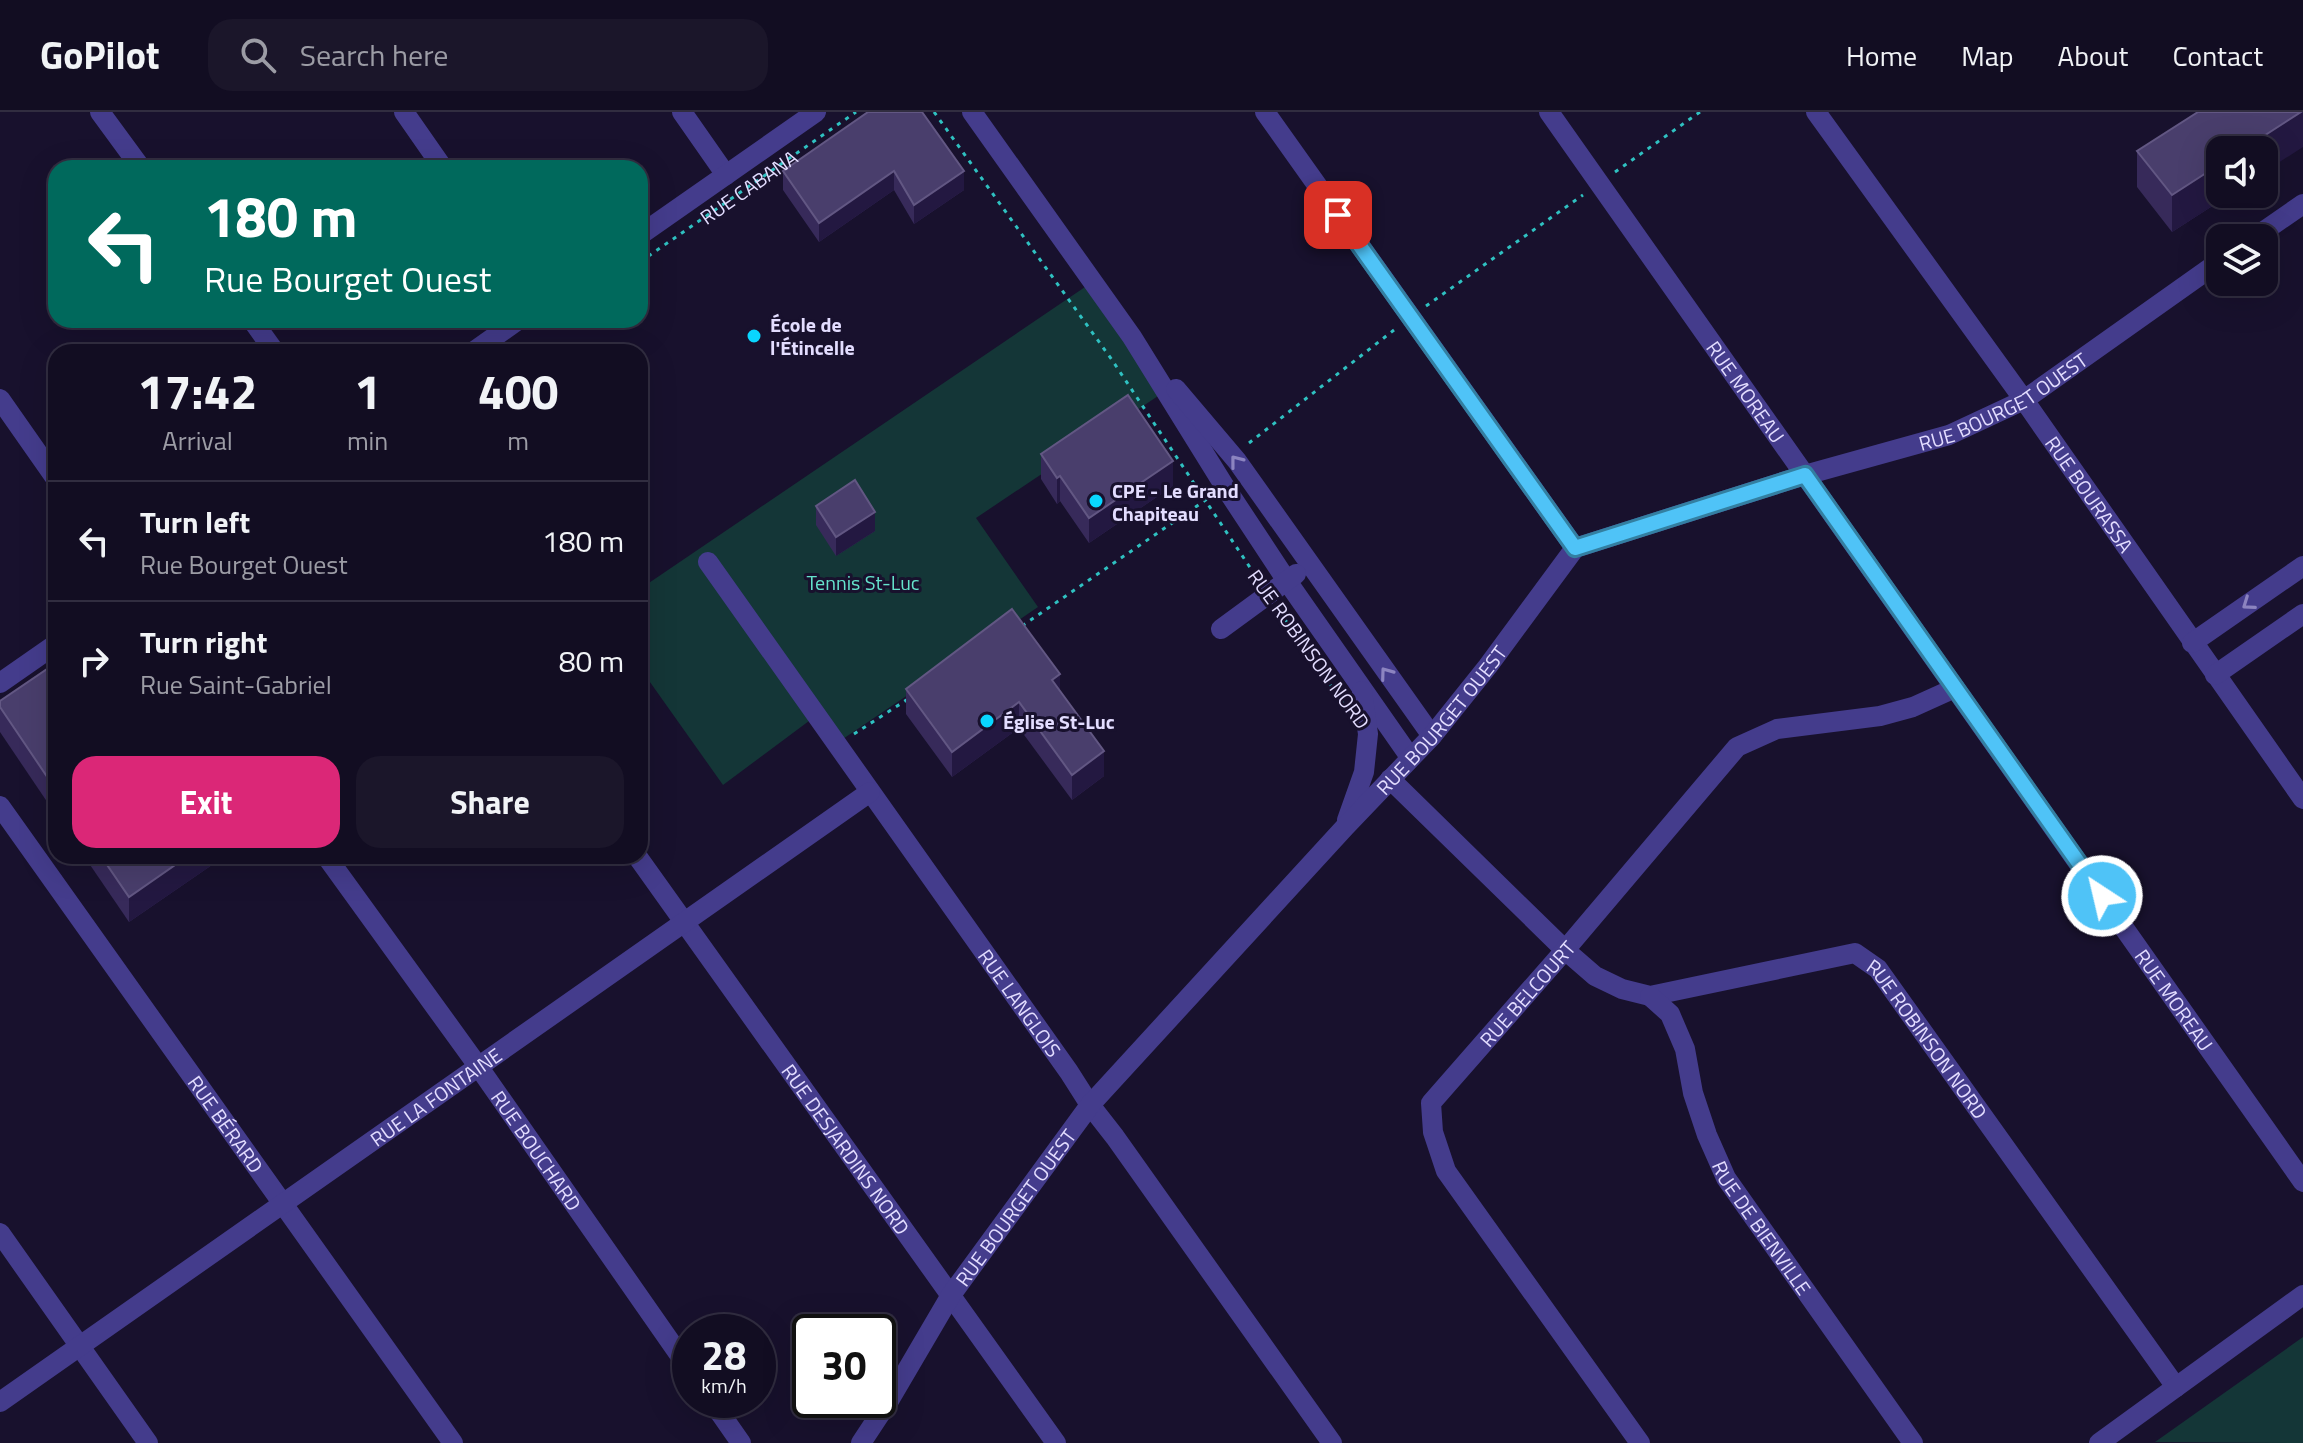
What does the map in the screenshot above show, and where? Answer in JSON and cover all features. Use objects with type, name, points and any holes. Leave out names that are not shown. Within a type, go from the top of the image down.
[{"type":"street","points":[[100,112],[135,160]]},
{"type":"street","points":[[404,112],[437,160]]},
{"type":"street","points":[[682,112],[726,175]]},
{"type":"street","name":"RUE CABANA","points":[[648,229],[816,112]]},
{"type":"street","name":"RUE ROBINSON NORD","points":[[972,112],[1132,337],[1287,581],[1410,757]]},
{"type":"street","points":[[1265,112],[1575,548]]},
{"type":"street","name":"RUE MOREAU","points":[[1549,112],[2303,1182]]},
{"type":"street","name":"RUE BOURASSA","points":[[1816,112],[2024,400],[2303,799]]},
{"type":"street","points":[[2274,224],[2303,204]]},
{"type":"street","name":"RUE BOURGET OUEST","points":[[861,1443],[951,1295],[1090,1105],[1432,736],[1575,548],[1805,475],[1949,435],[2024,400],[2206,271]]},
{"type":"street","points":[[484,344],[507,328]]},
{"type":"street","name":"RUE ROBINSON NORD","points":[[1132,337],[1237,461],[1432,736]]},
{"type":"street","points":[[0,399],[48,468]]},
{"type":"street","name":"RUE LANGLOIS","points":[[708,562],[1332,1443]]},
{"type":"street","points":[[1221,629],[1309,565]]},
{"type":"street","points":[[2192,643],[2303,566]]},
{"type":"street","points":[[2215,675],[2303,614]]},
{"type":"street","points":[[0,683],[48,650]]},
{"type":"street","name":"RUE BELCOURT","points":[[1640,1443],[1446,1171],[1433,1132],[1431,1103],[1737,747],[1777,729],[1880,716],[1955,688]]},
{"type":"street","points":[[1345,827],[1364,772],[1368,734],[1362,689]]},
{"type":"street","name":"RUE ROBINSON NORD","points":[[1390,779],[1565,950],[1595,976],[1622,989],[1650,996],[1855,953],[1878,969],[2176,1387]]},
{"type":"street","name":"RUE LA FONTAINE","points":[[0,1402],[870,792]]},
{"type":"street","name":"RUE BÉRARD","points":[[0,806],[453,1443]]},
{"type":"street","name":"RUE BOUCHARD","points":[[332,864],[478,1066],[672,1344]]},
{"type":"street","name":"RUE DESJARDINS NORD","points":[[643,864],[1056,1443]]},
{"type":"street","name":"RUE DE BIENVILLE","points":[[1650,996],[1670,1014],[1685,1049],[1693,1093],[1726,1178],[1913,1443]]},
{"type":"street","points":[[0,1233],[148,1443]]},
{"type":"street","points":[[2099,1443],[2303,1295]]},
{"type":"street","points":[[724,1418],[741,1443]]},
{"type":"path","name":"RUE CABANA","points":[[648,256],[856,112]]},
{"type":"path","name":"RUE ROBINSON NORD","points":[[934,112],[1112,360],[1268,595],[1368,734]]},
{"type":"path","points":[[1237,461],[1251,440],[1411,317],[1700,112]]},
{"type":"path","points":[[1023,625],[1225,487]]},
{"type":"path","points":[[838,745],[912,696]]},
{"type":"green space","name":"Tennis St-Luc","points":[[1085,287],[1161,394],[976,518],[1038,607],[834,745],[813,718],[723,785],[648,679],[648,584]]},
{"type":"green space","points":[[2303,1337],[2303,1443],[2155,1442]]},
{"type":"building","points":[[868,112],[922,112],[964,171],[914,205],[894,171],[819,223],[783,171]]},
{"type":"building","points":[[2198,112],[2301,112],[2264,136],[2206,136],[2206,173],[2172,195],[2137,151]]},
{"type":"building","points":[[1128,395],[1173,461],[1089,518],[1041,454]]},
{"type":"building","points":[[855,480],[875,512],[836,537],[816,506]]},
{"type":"building","name":"Église St-Luc","points":[[1012,609],[1060,674],[1052,680],[1104,751],[1072,775],[1019,702],[952,752],[906,689]]},
{"type":"building","points":[[48,668],[48,778],[0,707],[0,701]]},
{"type":"building","points":[[106,864],[176,864],[129,897]]},
{"type":"place","name":"École de l'Étincelle","points":[[754,336]]},
{"type":"place","name":"CPE - Le Grand Chapiteau","points":[[1096,501]]},
{"type":"place","name":"Église St-Luc","points":[[987,721]]},
{"type":"route","points":[[1338,215],[1575,548],[1805,475],[2102,896]]}]
